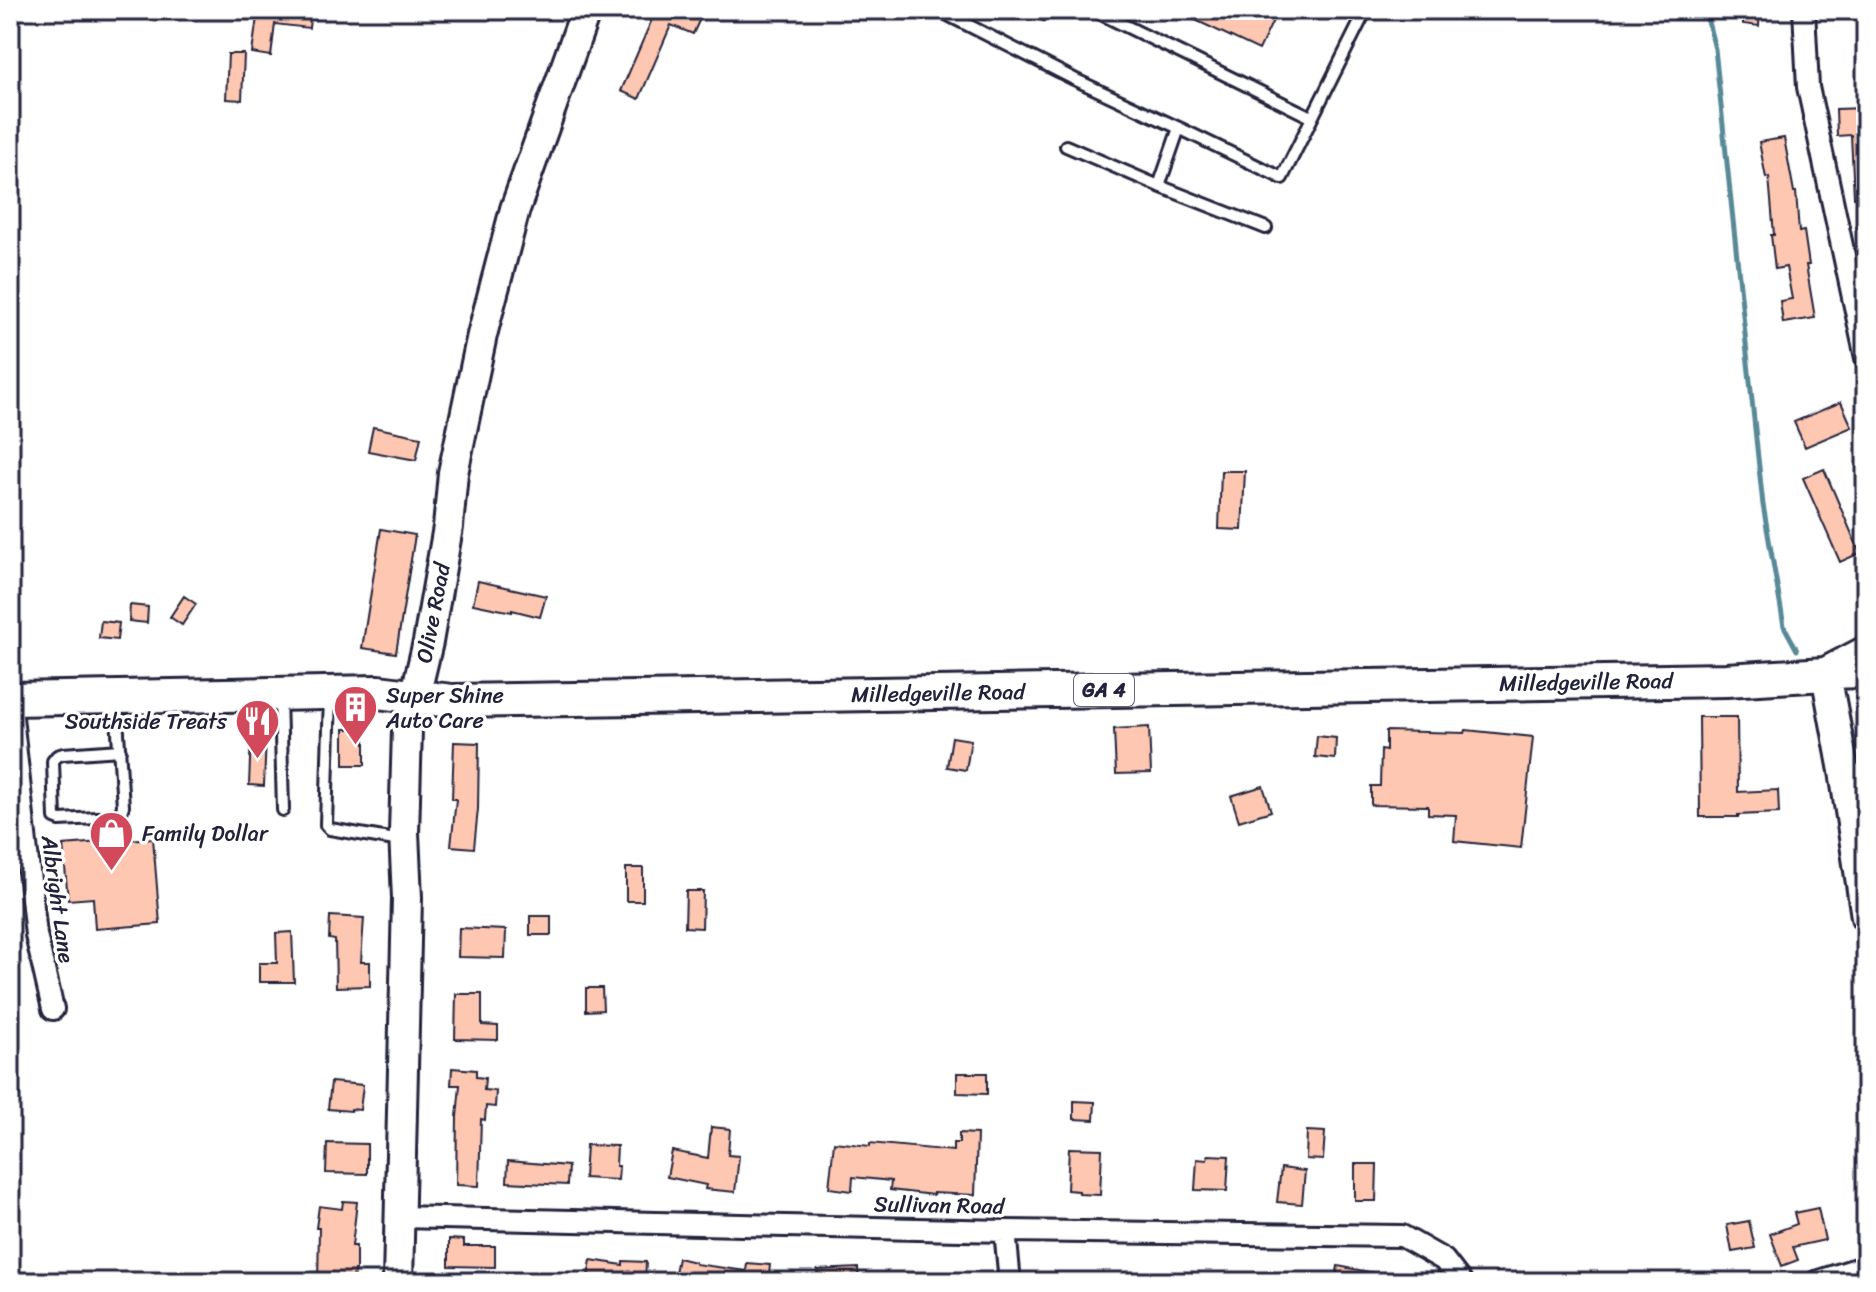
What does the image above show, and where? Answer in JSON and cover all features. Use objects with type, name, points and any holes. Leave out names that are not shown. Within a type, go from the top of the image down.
[{"type":"main road","name":"GA 4","points":[[1792,676],[1866,632]]},
{"type":"main road","name":"GA 4","points":[[1826,674],[1866,653]]},
{"type":"main road","name":"Milledgeville Road","points":[[10,699],[378,692],[452,701],[1711,680],[1826,674]]},
{"type":"street","name":"Olive Road","points":[[398,1282],[407,898],[404,841],[407,730],[428,642],[446,541],[453,473],[482,335],[515,209],[586,10]]},
{"type":"street","points":[[1804,10],[1808,87],[1866,358]]},
{"type":"street","name":"Milledgeville Road","points":[[1826,674],[1866,673]]},
{"type":"street","points":[[1826,674],[1855,770],[1866,917]]},
{"type":"street","name":"Albright Lane","points":[[10,699],[36,935],[53,1009]]},
{"type":"street","name":"Sullivan Road","points":[[399,1217],[1005,1231],[1402,1236],[1444,1260],[1461,1282]]},
{"type":"street","points":[[1005,1231],[1010,1282]]},
{"type":"street","points":[[1816,1282],[1866,1266]]},
{"type":"lane","points":[[947,10],[948,15],[1074,79],[1282,178],[1366,10]]},
{"type":"lane","points":[[1036,10],[1044,14],[1048,10]]},
{"type":"lane","points":[[1093,10],[1311,117]]},
{"type":"lane","points":[[1159,186],[1179,128]]},
{"type":"lane","points":[[1066,146],[1266,228]]},
{"type":"lane","points":[[330,693],[326,825],[330,829],[404,841]]},
{"type":"lane","points":[[280,694],[283,810]]},
{"type":"lane","points":[[116,697],[120,750],[123,806],[121,812],[115,817],[55,818],[53,761],[57,756],[120,750]]},
{"type":"building","points":[[258,10],[311,10],[309,28],[275,24],[271,56],[252,53]]},
{"type":"building","points":[[637,10],[704,10],[693,34],[671,25],[639,99],[621,91],[653,17]]},
{"type":"building","points":[[1174,10],[1278,10],[1259,50]]},
{"type":"building","points":[[1744,10],[1760,10],[1759,26],[1743,24]]},
{"type":"building","points":[[228,54],[244,54],[242,100],[226,99]]},
{"type":"building","points":[[1866,108],[1866,197],[1854,197],[1851,135],[1837,136],[1836,109]]},
{"type":"building","points":[[1784,138],[1796,192],[1799,232],[1804,231],[1815,318],[1783,323],[1780,301],[1792,299],[1786,267],[1775,269],[1769,177],[1766,178],[1759,142]]},
{"type":"building","points":[[1841,402],[1852,427],[1805,447],[1794,422]]},
{"type":"building","points":[[373,427],[421,437],[416,460],[368,451]]},
{"type":"building","points":[[1824,469],[1860,553],[1840,562],[1803,478]]},
{"type":"building","points":[[1221,471],[1245,471],[1242,530],[1219,529]]},
{"type":"building","points":[[381,529],[415,535],[396,653],[362,648]]},
{"type":"building","points":[[478,581],[546,596],[540,617],[473,604]]},
{"type":"building","points":[[184,596],[196,604],[182,625],[170,617]]},
{"type":"building","points":[[130,605],[148,607],[147,623],[129,621]]},
{"type":"building","points":[[101,621],[119,623],[117,640],[99,638]]},
{"type":"building","points":[[1699,717],[1737,717],[1738,792],[1778,790],[1779,813],[1700,817]]},
{"type":"building","points":[[1149,727],[1151,773],[1116,774],[1114,729]]},
{"type":"building","name":"Super Shine Auto Care","points":[[344,729],[365,729],[365,765],[344,765]]},
{"type":"building","points":[[1466,730],[1533,737],[1521,848],[1454,841],[1456,815],[1428,814],[1428,806],[1371,805],[1371,786],[1380,786],[1381,750],[1386,751],[1386,731],[1465,733]]},
{"type":"building","name":"Southside Treats","points":[[251,735],[266,736],[264,786],[249,785]]},
{"type":"building","points":[[1317,736],[1336,738],[1335,759],[1315,757]]},
{"type":"building","points":[[952,737],[971,740],[966,770],[947,767]]},
{"type":"building","points":[[454,742],[479,743],[474,848],[451,846],[456,799],[452,799]]},
{"type":"building","points":[[1263,786],[1271,811],[1239,821],[1231,796]]},
{"type":"building","name":"Family Dollar","points":[[153,838],[160,924],[95,929],[93,898],[68,900],[63,845]]},
{"type":"building","points":[[626,868],[643,868],[643,901],[626,901]]},
{"type":"building","points":[[686,891],[703,891],[702,928],[685,927]]},
{"type":"building","points":[[330,916],[364,918],[361,962],[370,962],[370,986],[336,987],[335,940],[329,939]]},
{"type":"building","points":[[530,916],[551,916],[551,935],[530,935]]},
{"type":"building","points":[[459,928],[506,930],[505,958],[458,957]]},
{"type":"building","points":[[292,932],[294,982],[259,982],[259,963],[277,963],[276,933]]},
{"type":"building","points":[[586,988],[602,988],[603,1010],[586,1011]]},
{"type":"building","points":[[456,994],[482,994],[482,1025],[498,1026],[498,1040],[455,1039]]},
{"type":"building","points":[[452,1068],[476,1070],[476,1077],[485,1078],[484,1090],[496,1091],[495,1107],[486,1106],[485,1120],[481,1119],[479,1186],[456,1185],[460,1085],[451,1085]]},
{"type":"building","points":[[957,1073],[987,1073],[987,1094],[957,1093]]},
{"type":"building","points":[[331,1082],[363,1085],[360,1110],[328,1109]]},
{"type":"building","points":[[1074,1101],[1095,1102],[1094,1120],[1074,1119]]},
{"type":"building","points":[[711,1127],[730,1129],[728,1155],[739,1156],[735,1192],[705,1189],[706,1185],[667,1177],[672,1151],[708,1158]]},
{"type":"building","points":[[1307,1131],[1325,1132],[1323,1160],[1306,1159]]},
{"type":"building","points":[[959,1133],[977,1134],[975,1195],[933,1195],[890,1190],[891,1181],[853,1177],[852,1191],[829,1188],[834,1142],[953,1151],[953,1143],[959,1143]]},
{"type":"building","points":[[327,1143],[367,1144],[367,1174],[326,1173]]},
{"type":"building","points":[[586,1145],[617,1146],[618,1180],[584,1178]]},
{"type":"building","points":[[1069,1148],[1102,1149],[1100,1195],[1067,1190]]},
{"type":"building","points":[[1208,1155],[1229,1156],[1227,1191],[1195,1190],[1197,1159],[1207,1160]]},
{"type":"building","points":[[508,1161],[568,1166],[567,1185],[507,1182]]},
{"type":"building","points":[[1355,1164],[1377,1164],[1376,1201],[1355,1201]]},
{"type":"building","points":[[1281,1168],[1305,1171],[1302,1204],[1277,1202]]},
{"type":"building","points":[[343,1201],[357,1202],[352,1246],[356,1246],[353,1282],[318,1282],[319,1228],[316,1228],[319,1206],[342,1209]]},
{"type":"building","points":[[1818,1208],[1825,1240],[1793,1247],[1798,1260],[1782,1266],[1770,1234],[1797,1224],[1794,1213]]},
{"type":"building","points":[[1749,1221],[1755,1248],[1732,1252],[1727,1225]]},
{"type":"building","points":[[449,1239],[464,1240],[464,1246],[495,1246],[495,1267],[449,1266]]},
{"type":"building","points":[[678,1258],[695,1264],[746,1271],[747,1263],[770,1265],[768,1282],[673,1282]]},
{"type":"building","points":[[591,1260],[623,1265],[623,1261],[646,1262],[645,1282],[587,1282]]},
{"type":"building","points":[[1338,1266],[1385,1275],[1385,1282],[1335,1282]]},
{"type":"building","points":[[858,1268],[859,1282],[818,1282],[817,1270]]},
{"type":"waterway","points":[[1705,10],[1715,49],[1763,505],[1784,626],[1797,650]]},
{"type":"place","name":"Super Shine Auto Care","points":[[355,747]]},
{"type":"place","name":"Southside Treats","points":[[258,760]]},
{"type":"place","name":"Family Dollar","points":[[111,872]]}]
